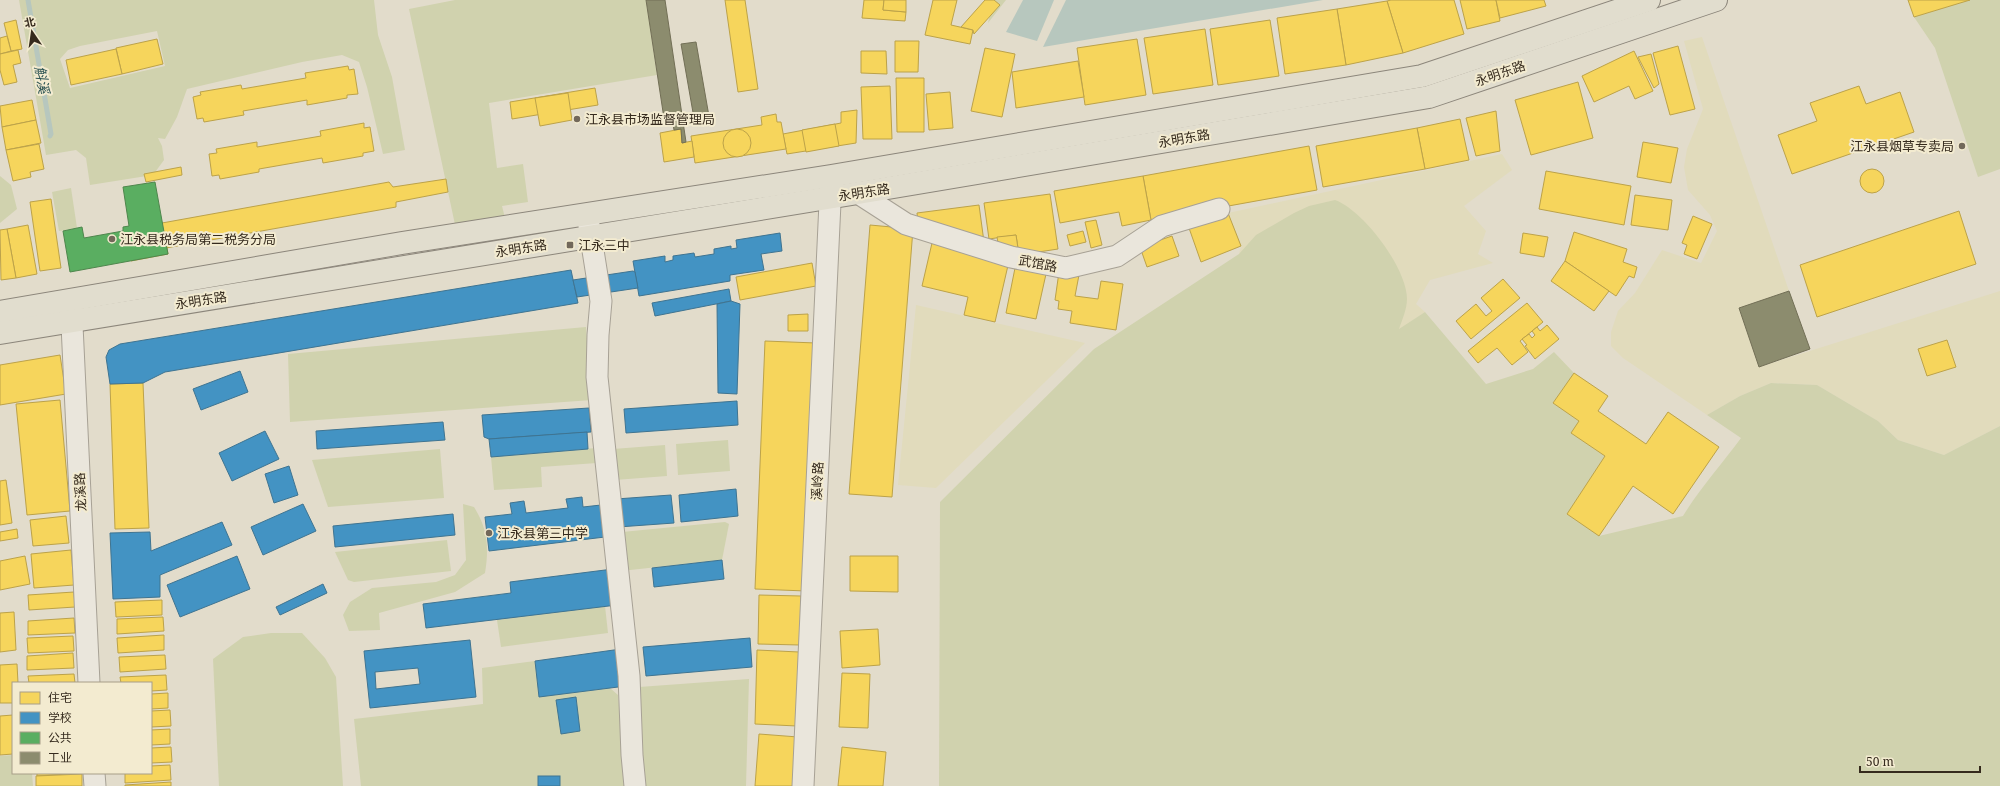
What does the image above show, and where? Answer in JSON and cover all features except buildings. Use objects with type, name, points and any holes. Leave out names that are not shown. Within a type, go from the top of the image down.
[{"type":"main road","name":"永明东路","points":[[0,333],[71,311],[402,243],[831,176],[1422,76],[1649,0]]},
{"type":"main road","name":"永明东路","points":[[0,312],[71,311],[591,237],[1429,97],[1716,0]]},
{"type":"street","name":"溪岭路","points":[[803,786],[831,176]]},
{"type":"street","name":"武馆路","points":[[858,193],[906,224],[1011,258],[1066,268],[1116,256],[1162,226],[1219,210]]},
{"type":"street","points":[[587,214],[601,301],[598,335],[597,377],[629,676],[632,755],[635,786]]},
{"type":"street","name":"龙溪路","points":[[71,311],[89,682]]},
{"type":"street","points":[[94,774],[94,786]]},
{"type":"shaded area","points":[[1023,0],[1054,0],[1037,41],[1006,32]]},
{"type":"shaded area","points":[[1066,0],[1323,0],[1043,47]]},
{"type":"shaded area","points":[[1702,37],[1789,291],[1739,308],[1759,367],[2000,291],[2000,426],[1944,455],[1898,440],[1878,421],[1817,385],[1771,383],[1740,396],[1707,415],[1623,358],[1611,346],[1611,332],[1618,311],[1635,293],[1662,250],[1701,263],[1717,231],[1710,215],[1688,190],[1684,167],[1687,149],[1703,109],[1684,41]]},
{"type":"shaded area","points":[[1502,154],[1512,170],[1464,206],[1486,231],[1478,254],[1493,263],[1430,280],[1416,304],[1425,312],[1399,330],[1239,254],[1241,246],[1228,213]]},
{"type":"shaded area","points":[[916,305],[1085,343],[936,488],[898,485]]},
{"type":"green space","points":[[19,0],[374,0],[378,35],[392,77],[405,150],[383,154],[367,87],[359,62],[342,55],[302,62],[187,89],[177,117],[165,139],[158,138],[162,146],[164,160],[153,175],[90,185],[86,158],[76,150],[46,155]],"holes":[[[157,31],[165,66],[70,88],[60,59],[68,50],[80,46]]]},
{"type":"green space","points":[[455,0],[646,0],[657,75],[489,103],[497,168],[523,164],[528,202],[502,206],[507,226],[457,234],[409,9]]},
{"type":"green space","points":[[993,0],[1006,0],[988,23]]},
{"type":"green space","points":[[1970,0],[2000,0],[2000,169],[1978,177],[1935,48],[1914,17]]},
{"type":"green space","points":[[0,176],[11,185],[17,209],[0,223]]},
{"type":"green space","points":[[71,188],[77,228],[59,231],[52,192]]},
{"type":"green space","points":[[1335,200],[1358,215],[1370,228],[1382,242],[1400,272],[1405,286],[1407,303],[1399,329],[1425,312],[1486,384],[1533,369],[1554,352],[1574,373],[1553,403],[1579,421],[1571,433],[1605,456],[1567,514],[1599,536],[1683,516],[1741,438],[1707,415],[1740,396],[1771,383],[1817,385],[1878,421],[1898,440],[1944,455],[2000,426],[2000,786],[939,786],[940,502],[1094,349],[1239,254],[1256,235],[1309,206]]},
{"type":"green space","points":[[586,327],[592,400],[290,422],[288,354]]},
{"type":"green space","points":[[728,440],[730,471],[678,475],[676,444]]},
{"type":"green space","points":[[665,445],[667,476],[615,480],[613,449]]},
{"type":"green space","points":[[596,448],[597,463],[541,467],[542,487],[494,490],[491,457]]},
{"type":"green space","points":[[440,449],[444,498],[328,507],[312,460]]},
{"type":"green space","points":[[463,504],[474,507],[479,515],[485,531],[487,555],[485,573],[455,592],[379,613],[380,630],[349,631],[343,615],[350,602],[372,588],[436,582],[455,575],[466,560]]},
{"type":"green space","points":[[725,522],[729,524],[722,560],[621,571],[622,532]]},
{"type":"green space","points":[[447,540],[451,571],[354,582],[348,580],[335,552]]},
{"type":"green space","points":[[605,606],[608,633],[501,647],[497,620]]},
{"type":"green space","points":[[271,633],[302,633],[325,658],[336,677],[343,786],[219,786],[213,659],[243,637]]},
{"type":"green space","points":[[535,661],[539,696],[610,688],[618,695],[627,786],[361,786],[354,719],[483,704],[482,668]]},
{"type":"green space","points":[[749,679],[746,786],[644,786],[639,687]]},
{"type":"green space","points":[[12,755],[12,774],[32,774],[33,786],[0,786],[0,756]]},
{"type":"waterway","name":"斛溪","points":[[28,0],[51,134],[50,136]]},
{"type":"place","name":"江永县市场监督管理局","points":[[577,119]]},
{"type":"place","name":"江永县烟草专卖局","points":[[1962,146]]},
{"type":"place","name":"江永县税务局第二税务分局","points":[[112,239]]},
{"type":"place","name":"江永三中","points":[[570,245]]},
{"type":"place","name":"江永县第三中学","points":[[489,533]]}]
